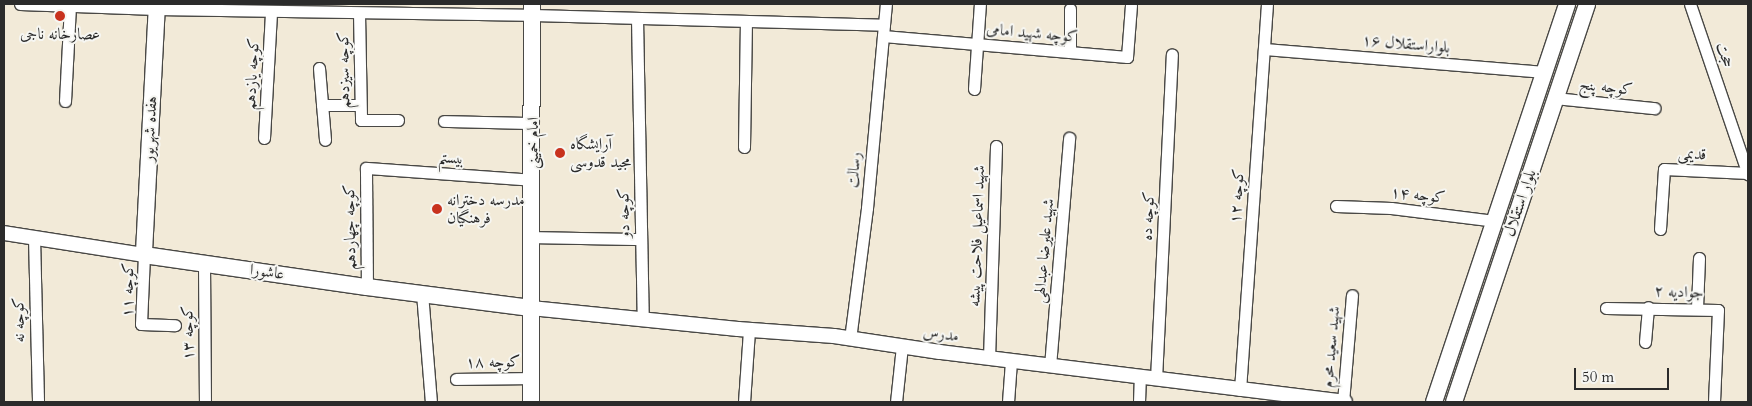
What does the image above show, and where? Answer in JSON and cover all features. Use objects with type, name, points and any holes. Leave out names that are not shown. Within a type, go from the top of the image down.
[{"type":"main road","name":"بلوار استقلال","points":[[1434,402],[1546,72],[1567,4]]},
{"type":"main road","name":"بلوار استقلال","points":[[1454,402],[1587,4]]},
{"type":"main road","name":"هفده شهریور","points":[[144,255],[156,7]]},
{"type":"main road","name":"امام خمینی","points":[[531,402],[533,237],[532,9]]},
{"type":"main road","name":"عاشورا","points":[[144,255],[531,308]]},
{"type":"street","name":"کوچه شهید امامی","points":[[20,4],[359,13],[532,9],[637,18],[746,21],[884,31],[976,44],[1127,57],[1131,6]]},
{"type":"street","name":"رسالت","points":[[850,339],[867,208],[886,4]]},
{"type":"street","points":[[974,89],[980,4]]},
{"type":"street","name":"کوچه ۱۲","points":[[1240,390],[1267,4]]},
{"type":"street","name":"حجت","points":[[1690,4],[1744,149],[1748,174]]},
{"type":"street","points":[[64,101],[70,6]]},
{"type":"street","points":[[1070,9],[1070,52]]},
{"type":"street","name":"کوچه یازدهم","points":[[264,138],[271,12]]},
{"type":"street","name":"کوچه سیزدهم","points":[[359,13],[361,120],[398,120]]},
{"type":"street","name":"کوچه دو","points":[[637,18],[643,318]]},
{"type":"street","points":[[744,146],[746,21]]},
{"type":"street","name":"بلواراستقلال ۱۶","points":[[1264,49],[1546,72]]},
{"type":"street","name":"کوچه ده","points":[[1156,379],[1172,54]]},
{"type":"street","points":[[320,68],[325,140]]},
{"type":"street","name":"کوچه پنج","points":[[1555,98],[1654,108]]},
{"type":"street","points":[[322,105],[360,105]]},
{"type":"street","points":[[444,121],[533,123]]},
{"type":"street","name":"شهید علیرضا عبدالهی","points":[[1050,366],[1069,138]]},
{"type":"street","name":"شهید اسماعیل فلاحت پیشه","points":[[989,358],[996,146]]},
{"type":"street","name":"بیستم","points":[[366,168],[533,180]]},
{"type":"street","name":"کوچه چهاردهم","points":[[366,168],[367,287]]},
{"type":"street","name":"قدیمی","points":[[1660,229],[1664,169],[1748,174]]},
{"type":"street","name":"کوچه ۱۴","points":[[1336,206],[1392,208],[1496,221]]},
{"type":"street","name":"عاشورا","points":[[4,233],[144,255]]},
{"type":"street","name":"کوچه نه","points":[[34,237],[38,402]]},
{"type":"street","points":[[533,237],[641,239]]},
{"type":"street","name":"کوچه ۱۱","points":[[144,255],[141,324],[175,325]]},
{"type":"street","points":[[1697,308],[1699,258]]},
{"type":"street","name":"کوچه ۱۳","points":[[204,263],[205,402]]},
{"type":"street","points":[[422,293],[431,402]]},
{"type":"street","name":"شهید سعید محرم","points":[[1344,402],[1352,295]]},
{"type":"street","points":[[1645,342],[1648,307]]},
{"type":"street","name":"جوادیه ۲","points":[[1606,308],[1648,307],[1718,310],[1714,402]]},
{"type":"street","name":"مدرس","points":[[531,308],[850,339],[1344,402]]},
{"type":"street","points":[[744,402],[749,330]]},
{"type":"street","points":[[896,402],[902,346]]},
{"type":"street","points":[[1008,402],[1011,361]]},
{"type":"street","points":[[1139,402],[1140,377]]},
{"type":"street","name":"کوچه ۱۸","points":[[456,379],[531,378]]},
{"type":"place","name":"عصارخانه ناجی","points":[[60,16]]},
{"type":"place","name":"آرایشگاه مجید قدوسی","points":[[560,153]]},
{"type":"place","name":"مدرسه دخترانه فرهنگیان","points":[[437,209]]}]
